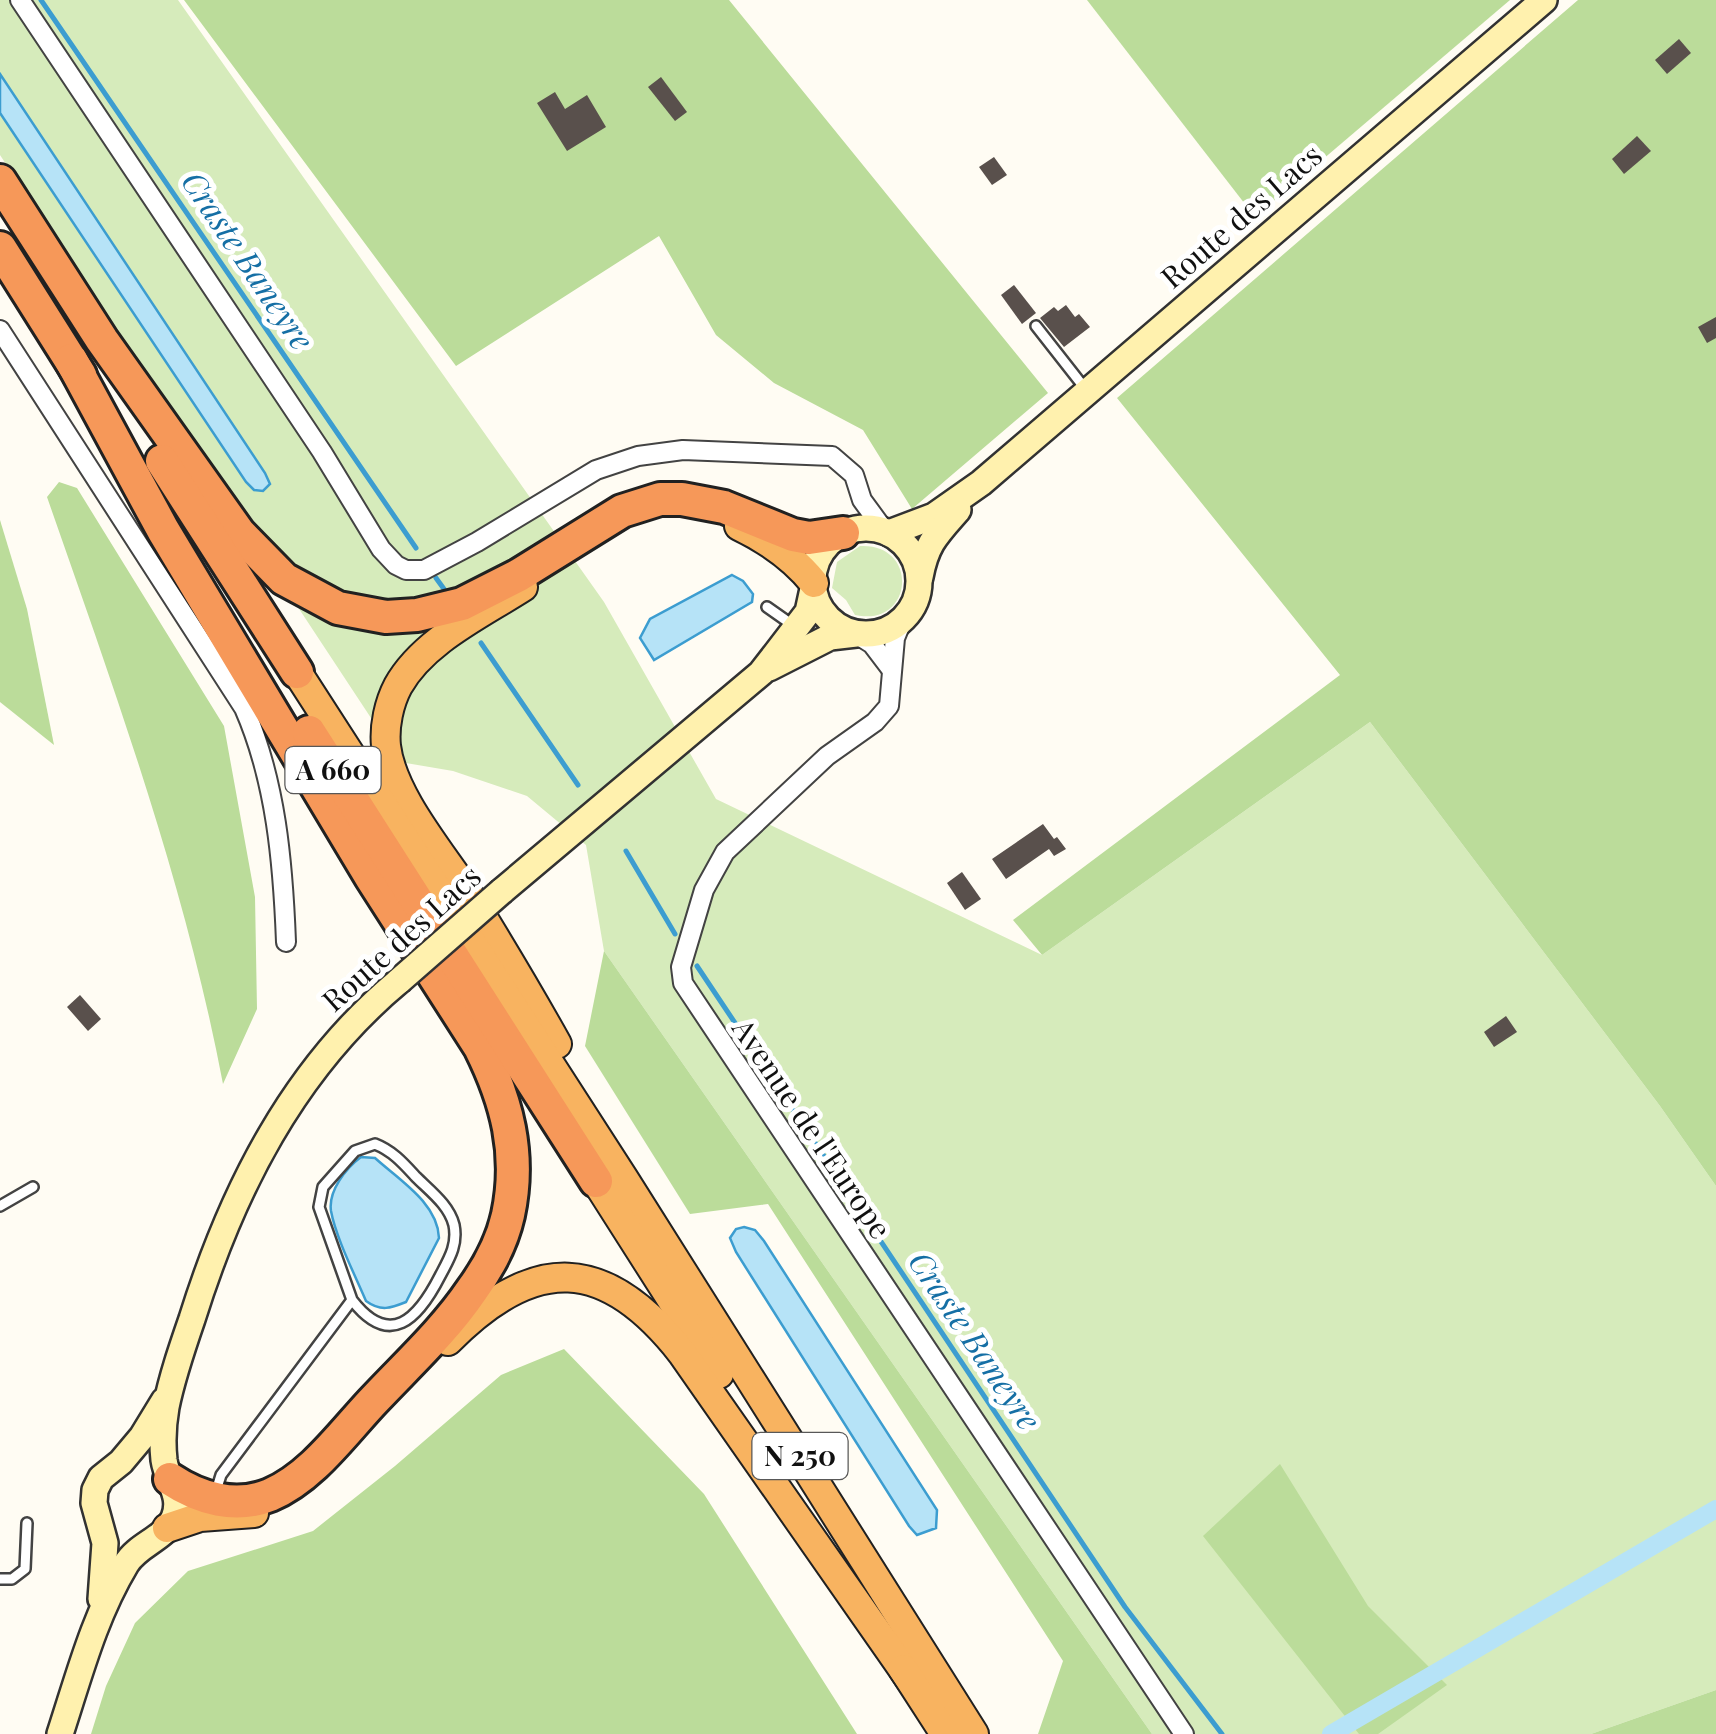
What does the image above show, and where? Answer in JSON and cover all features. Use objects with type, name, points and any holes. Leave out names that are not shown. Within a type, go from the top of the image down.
[{"type":"highway","points":[[0,181],[102,340],[239,533],[284,579],[338,608],[386,616],[416,615],[462,604],[519,575],[622,511],[660,500],[682,499],[724,507],[809,538],[845,532]]},
{"type":"highway","points":[[0,207],[297,672]]},
{"type":"highway","name":"A 660","points":[[0,248],[610,1180]]},
{"type":"highway","points":[[70,360],[162,530],[370,877],[480,1047],[495,1077],[514,1148],[507,1220],[493,1257],[462,1305],[307,1470],[291,1483],[256,1499],[214,1500],[170,1479]]},
{"type":"highway","points":[[610,1180],[587,1098],[524,986],[396,780],[386,746],[390,708],[408,672],[446,638],[595,541],[628,522],[655,513],[701,514],[742,528],[783,552],[814,586]]},
{"type":"highway","name":"N 250","points":[[297,672],[945,1734]]},
{"type":"highway","name":"N 250","points":[[610,1180],[974,1734]]},
{"type":"highway","points":[[158,1535],[200,1517],[262,1512],[300,1494],[486,1305],[518,1286],[538,1280],[594,1282],[647,1311],[682,1353],[912,1682]]},
{"type":"main road","name":"Route des Lacs","points":[[887,532],[934,516],[981,484],[1544,0]]},
{"type":"main road","name":"Route des Lacs","points":[[920,579],[931,539],[981,484]]},
{"type":"main road","points":[[870,528],[887,532],[910,549],[920,579],[912,609],[902,621],[873,634],[856,634],[828,618],[818,604],[814,586],[819,556],[829,542],[845,532],[870,528]]},
{"type":"main road","name":"Route des Lacs","points":[[60,1734],[100,1609],[106,1555],[103,1528],[96,1516],[96,1490],[154,1420],[170,1388],[206,1274],[263,1144],[325,1056],[399,981],[760,673],[808,612],[814,586]]},
{"type":"main road","name":"Route des Lacs","points":[[760,673],[830,637],[856,634]]},
{"type":"main road","name":"Route des Lacs","points":[[100,1609],[129,1558],[158,1535],[177,1504],[164,1443],[170,1388]]},
{"type":"main road","points":[[122,1462],[148,1462],[170,1479]]},
{"type":"main road","points":[[103,1528],[123,1541],[158,1535]]},
{"type":"street","points":[[20,0],[322,452],[381,549],[396,565],[406,570],[424,570],[580,478],[615,462],[658,452],[832,456],[854,475],[862,500],[887,532]]},
{"type":"street","points":[[0,330],[244,708],[266,772],[281,856],[286,942]]},
{"type":"street","points":[[845,532],[862,500]]},
{"type":"street","name":"Avenue de l'Europe","points":[[902,621],[895,638],[892,696],[886,712],[827,756],[734,842],[717,863],[704,890],[684,958],[683,983],[1184,1734]]},
{"type":"street","points":[[856,634],[872,644],[891,669]]},
{"type":"lane","points":[[1036,326],[1088,392]]},
{"type":"lane","points":[[767,607],[797,627]]},
{"type":"lane","points":[[375,1144],[392,1152],[448,1210],[454,1227],[454,1248],[428,1298],[409,1321],[388,1327],[365,1317],[352,1300],[320,1208],[323,1187],[355,1151],[375,1144]]},
{"type":"lane","points":[[0,1206],[33,1187]]},
{"type":"lane","points":[[214,1500],[221,1475],[352,1300]]},
{"type":"lane","points":[[0,1579],[12,1579],[25,1570],[27,1523]]},
{"type":"green space","points":[[0,0],[178,0],[604,602],[716,799],[1042,955],[1370,722],[1716,1186],[1716,1690],[1591,1734],[1152,1734],[604,951],[586,845],[527,796],[453,771],[400,762],[0,155]]},
{"type":"green space","points":[[184,0],[729,0],[1048,393],[912,509],[863,430],[774,383],[716,335],[659,236],[456,366]]},
{"type":"green space","points":[[1087,0],[1510,0],[1255,217]]},
{"type":"green space","points":[[1578,0],[1716,0],[1716,1186],[1370,722],[1042,955],[1013,920],[1340,675],[1117,398]]},
{"type":"green space","points":[[59,482],[77,488],[224,726],[255,897],[257,1009],[223,1084],[168,861],[47,497]]},
{"type":"green space","points":[[0,520],[27,609],[54,745],[0,702]]},
{"type":"green space","points":[[860,546],[879,549],[893,557],[900,570],[898,598],[889,609],[875,616],[855,615],[832,588],[837,562]]},
{"type":"green space","points":[[604,951],[1152,1734],[1038,1734],[1063,1661],[768,1204],[690,1214],[585,1046]]},
{"type":"green space","points":[[564,1349],[704,1494],[857,1734],[91,1734],[106,1686],[135,1623],[188,1571],[313,1531],[501,1375]]},
{"type":"green space","points":[[1280,1464],[1368,1606],[1447,1685],[1378,1734],[1359,1734],[1203,1536]]},
{"type":"green space","points":[[1716,1690],[1716,1734],[1591,1734]]},
{"type":"water","points":[[0,74],[265,473],[270,484],[263,491],[254,490],[246,482],[0,113]]},
{"type":"water","points":[[732,575],[753,594],[752,602],[654,660],[640,638],[650,619]]},
{"type":"water","points":[[361,1157],[375,1158],[405,1183],[437,1225],[439,1238],[406,1302],[391,1307],[376,1307],[366,1301],[331,1211],[339,1181]]},
{"type":"water","points":[[736,1229],[755,1230],[764,1241],[937,1510],[936,1528],[917,1535],[909,1526],[736,1252],[730,1238]]},
{"type":"building","points":[[1679,39],[1691,53],[1667,74],[1655,60]]},
{"type":"building","points":[[661,77],[687,112],[675,121],[648,87]]},
{"type":"building","points":[[555,92],[565,109],[587,95],[606,127],[567,151],[537,103]]},
{"type":"building","points":[[1637,136],[1651,151],[1624,174],[1612,159]]},
{"type":"building","points":[[994,157],[1007,175],[992,185],[979,167]]},
{"type":"building","points":[[1014,285],[1036,313],[1022,324],[1001,295]]},
{"type":"building","points":[[1066,305],[1090,327],[1064,347],[1040,318],[1054,307],[1058,311]]},
{"type":"building","points":[[1716,317],[1716,338],[1707,343],[1698,327]]},
{"type":"building","points":[[1043,824],[1066,849],[1054,856],[1049,849],[1006,879],[992,859]]},
{"type":"building","points":[[962,872],[981,899],[965,910],[947,883]]},
{"type":"building","points":[[80,995],[101,1019],[88,1031],[67,1007]]},
{"type":"building","points":[[1506,1016],[1517,1032],[1494,1047],[1484,1032]]},
{"type":"waterway","name":"Craste Baneyre","points":[[41,0],[416,548]]},
{"type":"waterway","name":"Craste Baneyre","points":[[436,578],[444,589]]},
{"type":"waterway","name":"Craste Baneyre","points":[[481,643],[578,785]]},
{"type":"waterway","name":"Craste Baneyre","points":[[626,851],[675,934]]},
{"type":"waterway","name":"Craste Baneyre","points":[[697,966],[1125,1607],[1222,1734]]},
{"type":"waterway","points":[[1331,1734],[1716,1509]]}]
